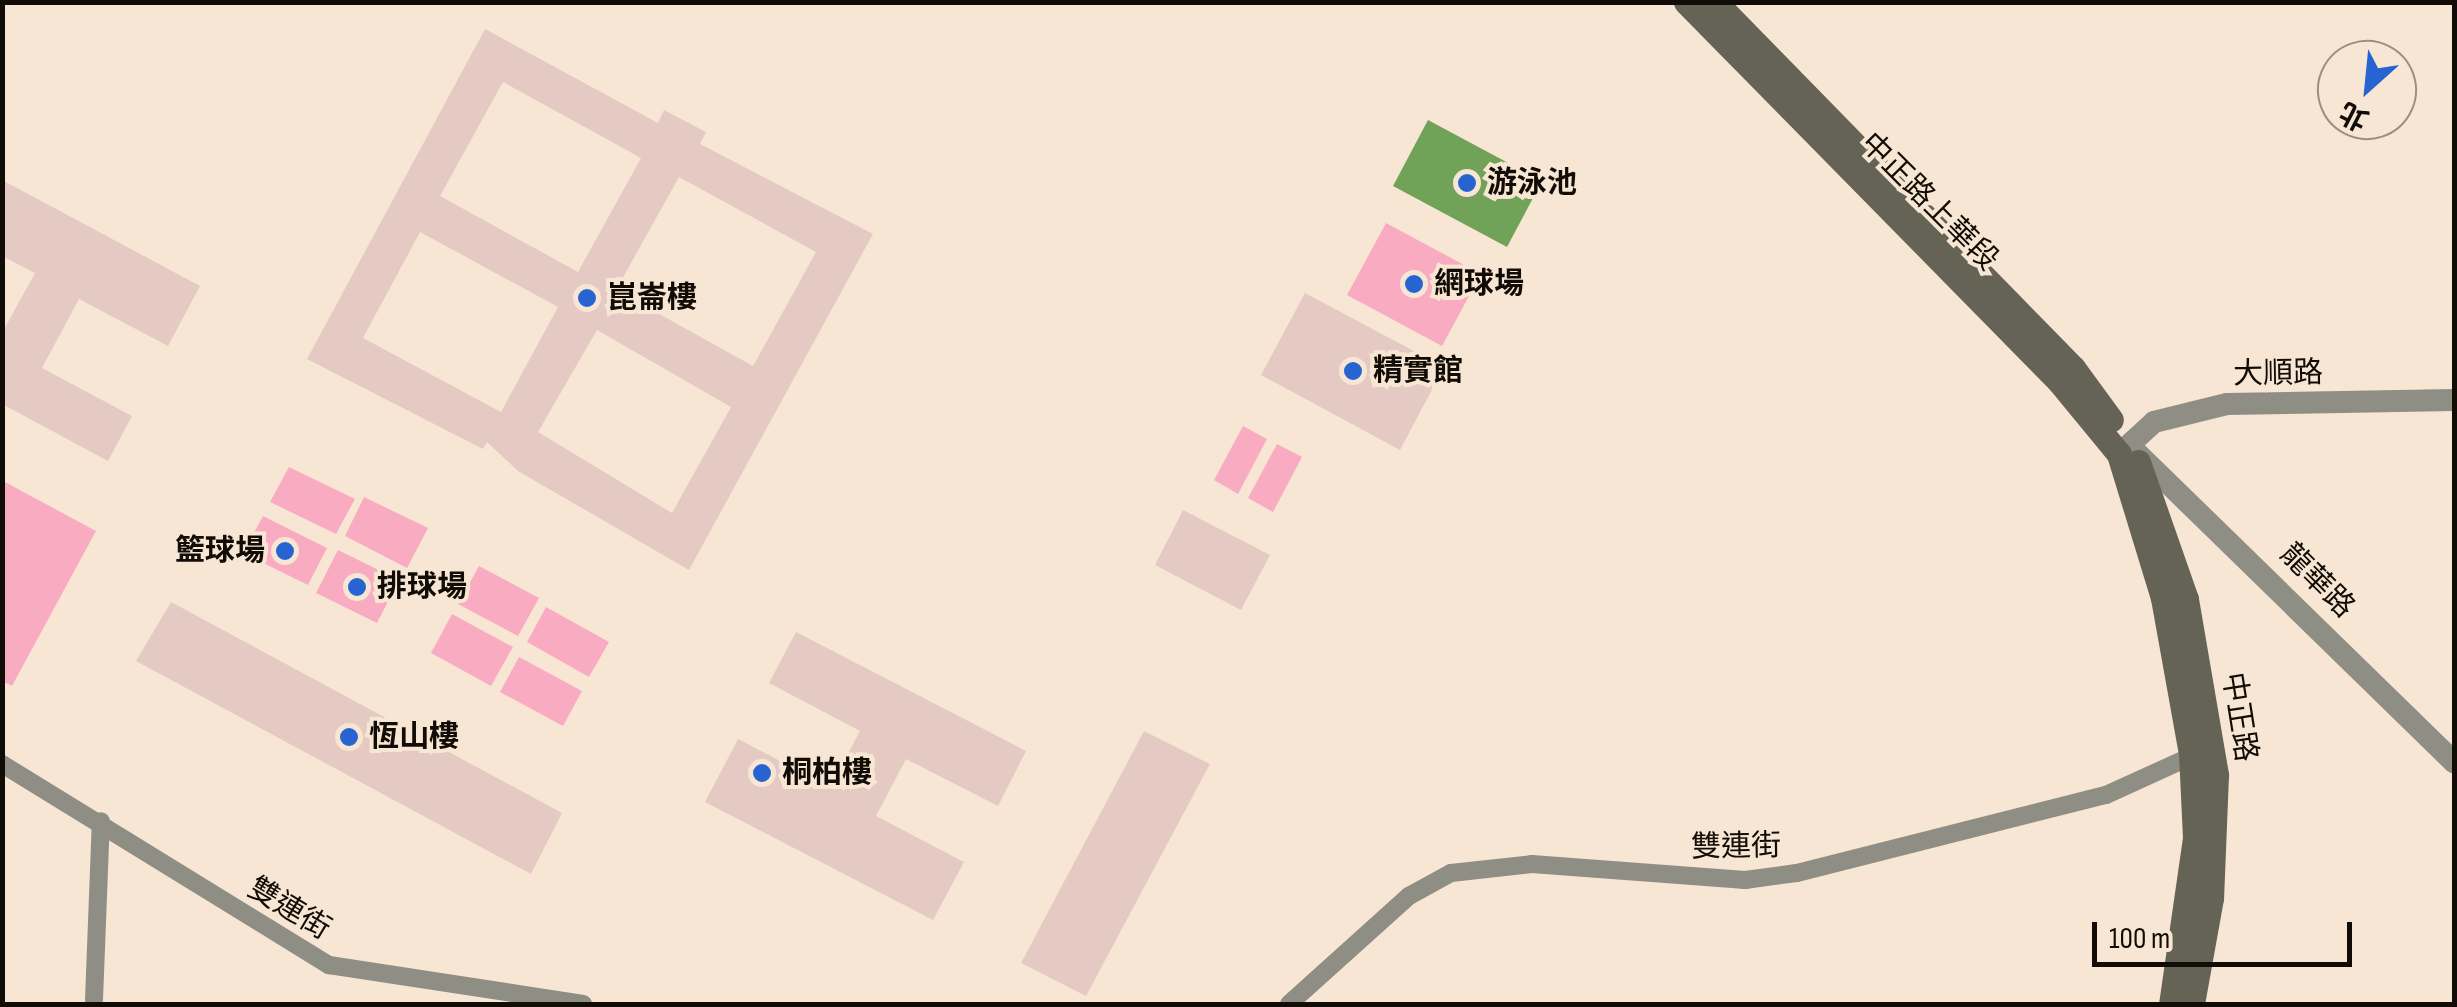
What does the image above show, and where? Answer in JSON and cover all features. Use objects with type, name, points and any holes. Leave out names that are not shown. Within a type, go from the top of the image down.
[{"type":"main road","name":"中正路上華段","points":[[1686,2],[2125,451]]},
{"type":"main road","name":"中正路上華段","points":[[1715,2],[2073,368],[2125,451]]},
{"type":"main road","name":"中正路","points":[[2125,451],[2202,754],[2216,838],[2192,1004]]},
{"type":"main road","name":"中正路","points":[[2171,1004],[2195,838],[2202,754]]},
{"type":"street","name":"大順路","points":[[2125,451],[2154,422],[2227,404],[2454,400]]},
{"type":"street","name":"龍華路","points":[[2125,451],[2454,762]]},
{"type":"street","name":"雙連街","points":[[1289,1004],[1409,896],[1451,872],[1532,864],[1745,880],[1798,873],[2106,795],[2202,754]]},
{"type":"street","name":"雙連街","points":[[2,764],[101,820],[328,965],[467,996],[583,1004]]},
{"type":"street","points":[[94,1000],[101,820]]},
{"type":"shaded area","name":"游泳池","points":[[1428,120],[1542,181],[1507,247],[1393,186]]},
{"type":"shaded area","name":"網球場","points":[[1386,223],[1481,274],[1442,346],[1347,295]]},
{"type":"shaded area","points":[[1243,426],[1267,439],[1238,494],[1214,480]]},
{"type":"shaded area","points":[[1277,444],[1302,457],[1273,512],[1248,498]]},
{"type":"shaded area","name":"籃球場","points":[[289,467],[355,499],[336,534],[270,502]]},
{"type":"shaded area","points":[[3,481],[96,531],[12,686],[2,681]]},
{"type":"shaded area","name":"排球場","points":[[364,497],[428,528],[407,568],[345,536]]},
{"type":"shaded area","name":"籃球場","points":[[263,516],[327,548],[308,585],[243,553]]},
{"type":"shaded area","name":"排球場","points":[[338,550],[399,580],[377,623],[316,593]]},
{"type":"shaded area","name":"排球場","points":[[479,566],[539,598],[518,636],[458,604]]},
{"type":"shaded area","points":[[546,607],[609,642],[589,677],[527,642]]},
{"type":"shaded area","name":"排球場","points":[[452,614],[513,647],[491,686],[431,653]]},
{"type":"shaded area","points":[[519,657],[582,691],[563,726],[500,692]]},
{"type":"building","name":"崑崙樓","points":[[485,29],[658,123],[664,110],[706,132],[700,144],[873,234],[689,570],[518,471],[487,442],[483,449],[307,359]],"holes":[[[503,82],[641,158],[578,272],[440,196]],[[679,177],[816,252],[753,366],[616,290]],[[420,232],[558,307],[501,412],[363,338]],[[597,330],[731,407],[672,513],[538,432]]]},
{"type":"building","points":[[2,180],[200,286],[168,346],[79,299],[42,368],[132,416],[108,461],[2,404],[2,333],[35,273],[2,256]]},
{"type":"building","name":"精實館","points":[[1305,293],[1444,367],[1400,450],[1261,375]]},
{"type":"building","points":[[1183,510],[1270,555],[1241,610],[1155,565]]},
{"type":"building","name":"恆山樓","points":[[171,602],[562,813],[531,874],[136,661]]},
{"type":"building","name":"桐柏樓","points":[[796,632],[1026,751],[998,806],[906,759],[876,816],[964,862],[933,920],[705,802],[738,739],[830,787],[860,731],[769,683]]},
{"type":"building","points":[[1144,731],[1210,764],[1086,996],[1021,963]]},
{"type":"place","name":"游泳池","points":[[1467,183]]},
{"type":"place","name":"網球場","points":[[1414,284]]},
{"type":"place","name":"崑崙樓","points":[[587,298]]},
{"type":"place","name":"精實館","points":[[1353,371]]},
{"type":"place","name":"籃球場","points":[[285,551]]},
{"type":"place","name":"排球場","points":[[357,587]]},
{"type":"place","name":"恆山樓","points":[[349,737]]},
{"type":"place","name":"桐柏樓","points":[[762,773]]}]
